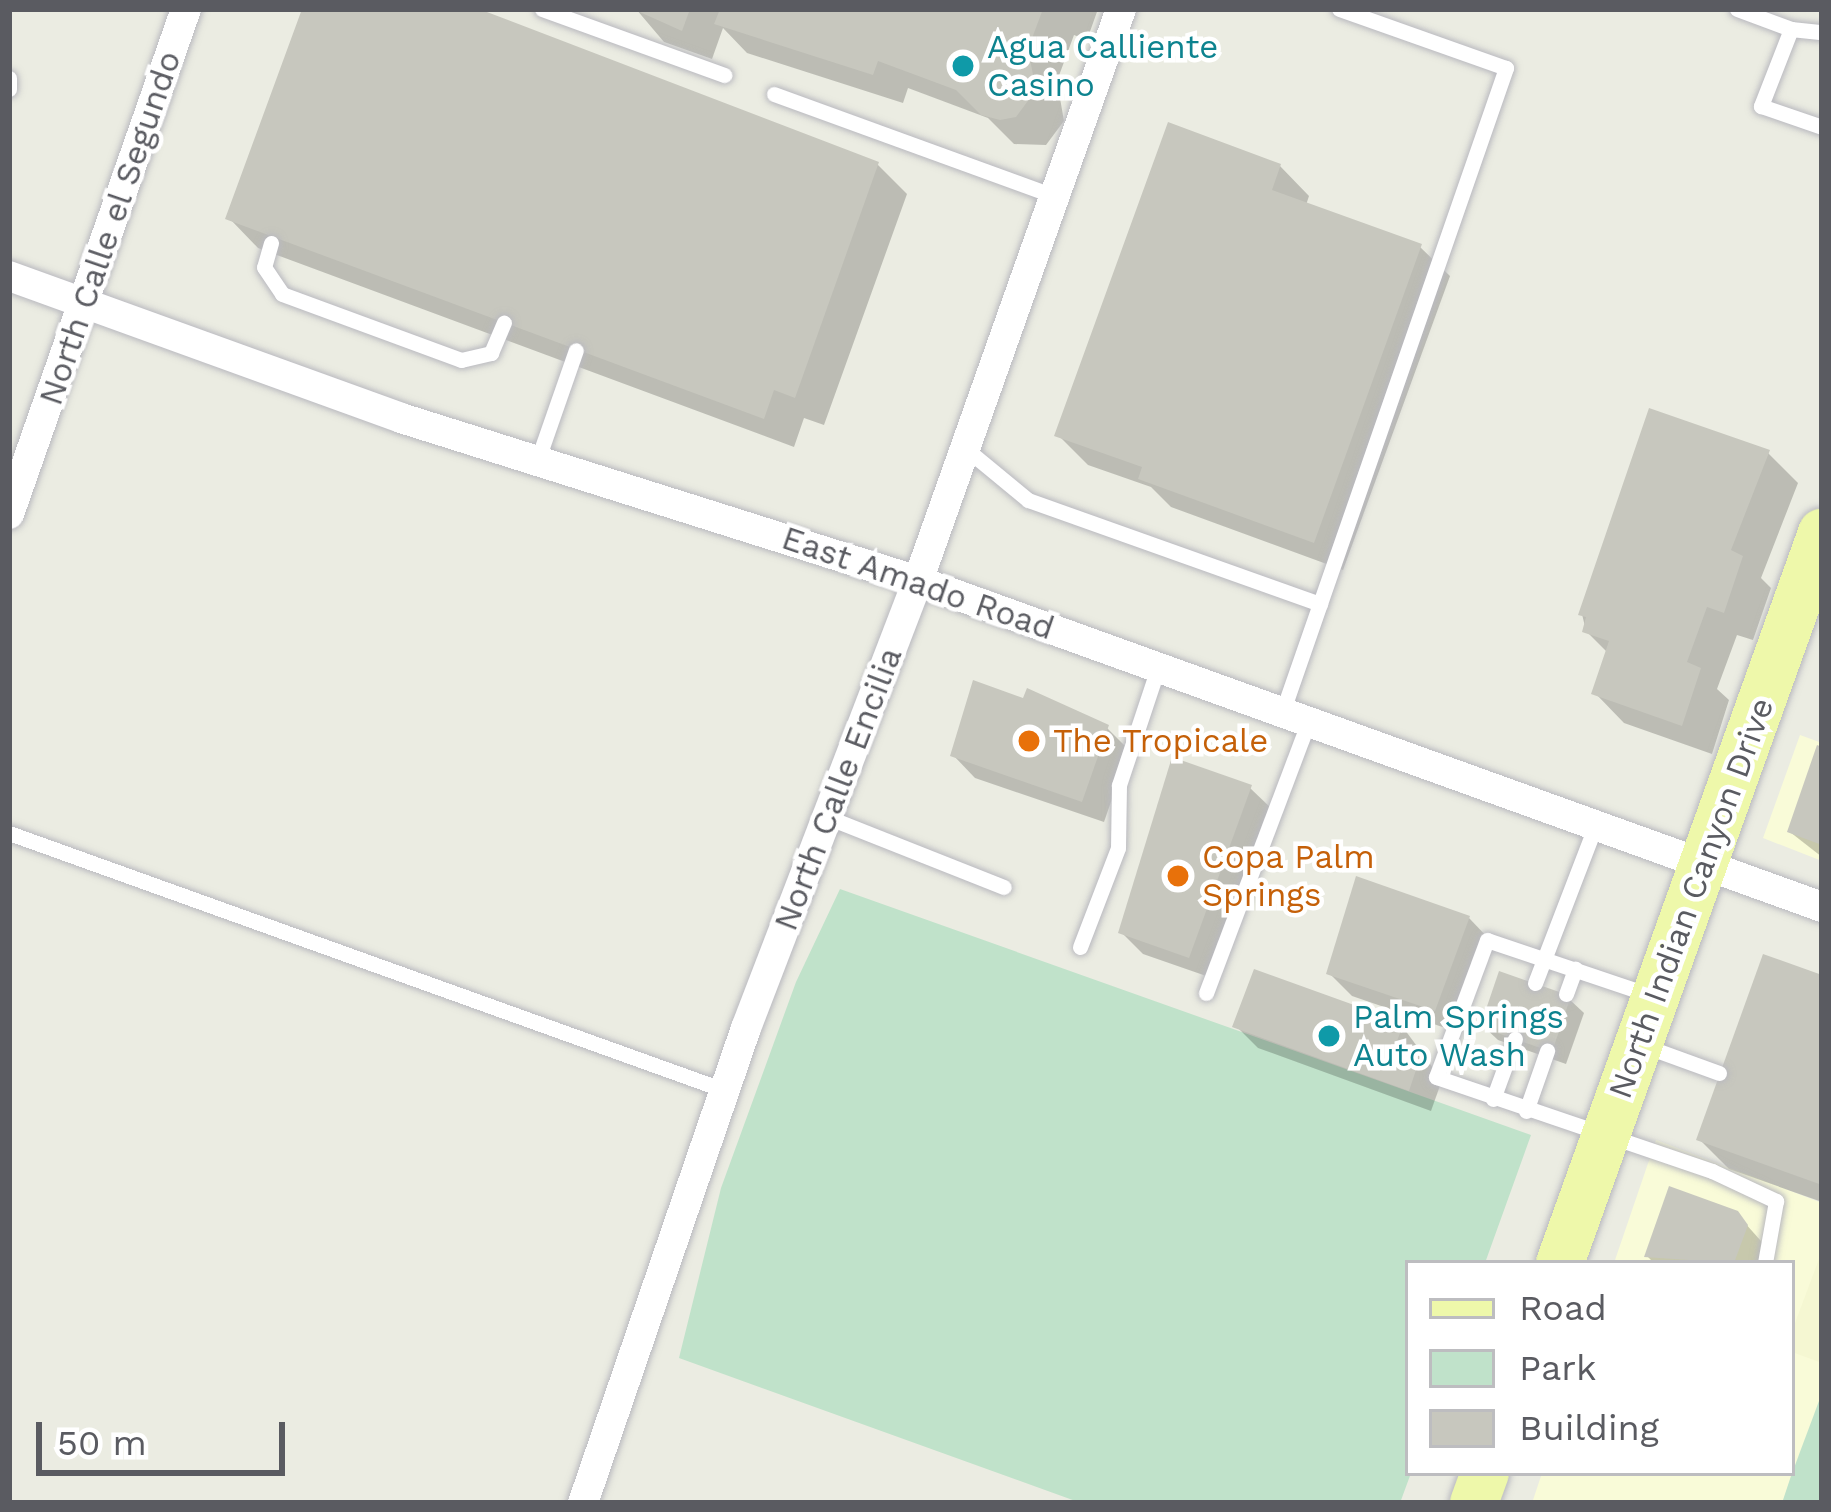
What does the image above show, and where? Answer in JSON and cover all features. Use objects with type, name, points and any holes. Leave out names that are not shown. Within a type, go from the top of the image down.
[{"type":"main road","name":"North Indian Canyon Drive","points":[[1569,1256],[1605,1138],[1822,533]]},
{"type":"street","name":"North Calle el Segundo","points":[[9,514],[86,306],[186,9]]},
{"type":"street","name":"North Calle Encilia","points":[[583,1503],[724,1090],[918,581],[1120,9]]},
{"type":"street","name":"East Amado Road","points":[[9,277],[538,459],[918,581],[1822,907]]},
{"type":"lane","points":[[542,9],[724,75]]},
{"type":"lane","points":[[1207,993],[1295,718],[1320,604],[1506,68],[1339,9]]},
{"type":"lane","points":[[1737,9],[1791,29],[1822,32]]},
{"type":"lane","points":[[1791,29],[1761,106],[1822,127]]},
{"type":"lane","points":[[9,78],[9,89]]},
{"type":"lane","points":[[774,94],[1054,196]]},
{"type":"lane","points":[[271,243],[264,267],[282,293],[461,360],[491,353],[504,323]]},
{"type":"lane","points":[[538,459],[577,350]]},
{"type":"lane","points":[[965,448],[1028,500],[1320,604]]},
{"type":"lane","points":[[1080,947],[1118,848],[1119,785],[1158,668]]},
{"type":"lane","points":[[826,818],[1004,887]]},
{"type":"lane","points":[[1535,983],[1595,827]]},
{"type":"lane","points":[[9,832],[724,1090]]},
{"type":"lane","points":[[1655,997],[1487,940],[1436,1078],[1776,1201],[1766,1260]]},
{"type":"lane","points":[[1566,994],[1575,968]]},
{"type":"lane","points":[[1492,1099],[1514,1039]]},
{"type":"lane","points":[[1639,1044],[1719,1073]]},
{"type":"lane","points":[[1526,1111],[1547,1051]]},
{"type":"shaded area","points":[[1800,735],[1822,743],[1822,861],[1763,838]]},
{"type":"shaded area","points":[[1656,1140],[1822,1203],[1822,1503],[1532,1503],[1541,1476],[1795,1476],[1795,1260],[1615,1260]]},
{"type":"green space","points":[[840,889],[1531,1135],[1486,1260],[1405,1260],[1405,1476],[1410,1476],[1400,1503],[1081,1503],[679,1358],[721,1188],[796,982]]},
{"type":"green space","points":[[1822,1393],[1822,1503],[1782,1503]]},
{"type":"sand","points":[[1822,1251],[1822,1363],[1795,1353],[1795,1323]]},
{"type":"building","points":[[302,9],[479,9],[879,162],[795,398],[774,390],[764,419],[225,219]]},
{"type":"building","points":[[633,9],[690,9],[682,31]]},
{"type":"building","name":"Agua Calliente Casino","points":[[720,9],[1043,9],[1028,49],[1036,90],[1016,117],[1000,120],[981,115],[956,90],[878,61],[873,75],[714,24]]},
{"type":"building","points":[[1168,122],[1281,164],[1272,190],[1422,244],[1314,543],[1138,479],[1142,467],[1054,436]]},
{"type":"building","points":[[1649,408],[1770,450],[1731,550],[1743,556],[1724,613],[1707,607],[1687,662],[1701,668],[1682,726],[1591,694],[1609,641],[1582,632],[1586,617],[1578,615]]},
{"type":"building","name":"The Tropicale","points":[[973,680],[1023,698],[1027,688],[1109,725],[1082,802],[950,756]]},
{"type":"building","points":[[1817,745],[1822,747],[1822,845],[1787,832]]},
{"type":"building","name":"Copa Palm Springs","points":[[1172,757],[1252,785],[1189,958],[1118,933]]},
{"type":"building","points":[[1356,876],[1470,916],[1435,1011],[1326,974]]},
{"type":"building","points":[[1763,954],[1822,975],[1822,1185],[1696,1140]]},
{"type":"building","name":"Palm Springs Auto Wash","points":[[1254,969],[1404,1023],[1395,1046],[1421,1055],[1409,1091],[1232,1027]]},
{"type":"building","points":[[1499,971],[1571,996],[1552,1052],[1480,1027]]},
{"type":"building","points":[[1669,1186],[1738,1211],[1748,1225],[1735,1260],[1644,1257]]},
{"type":"place","name":"Agua Calliente Casino","points":[[963,66]]},
{"type":"place","name":"The Tropicale","points":[[1029,741]]},
{"type":"place","name":"Copa Palm Springs","points":[[1178,876]]},
{"type":"place","name":"Palm Springs Auto Wash","points":[[1329,1036]]}]
